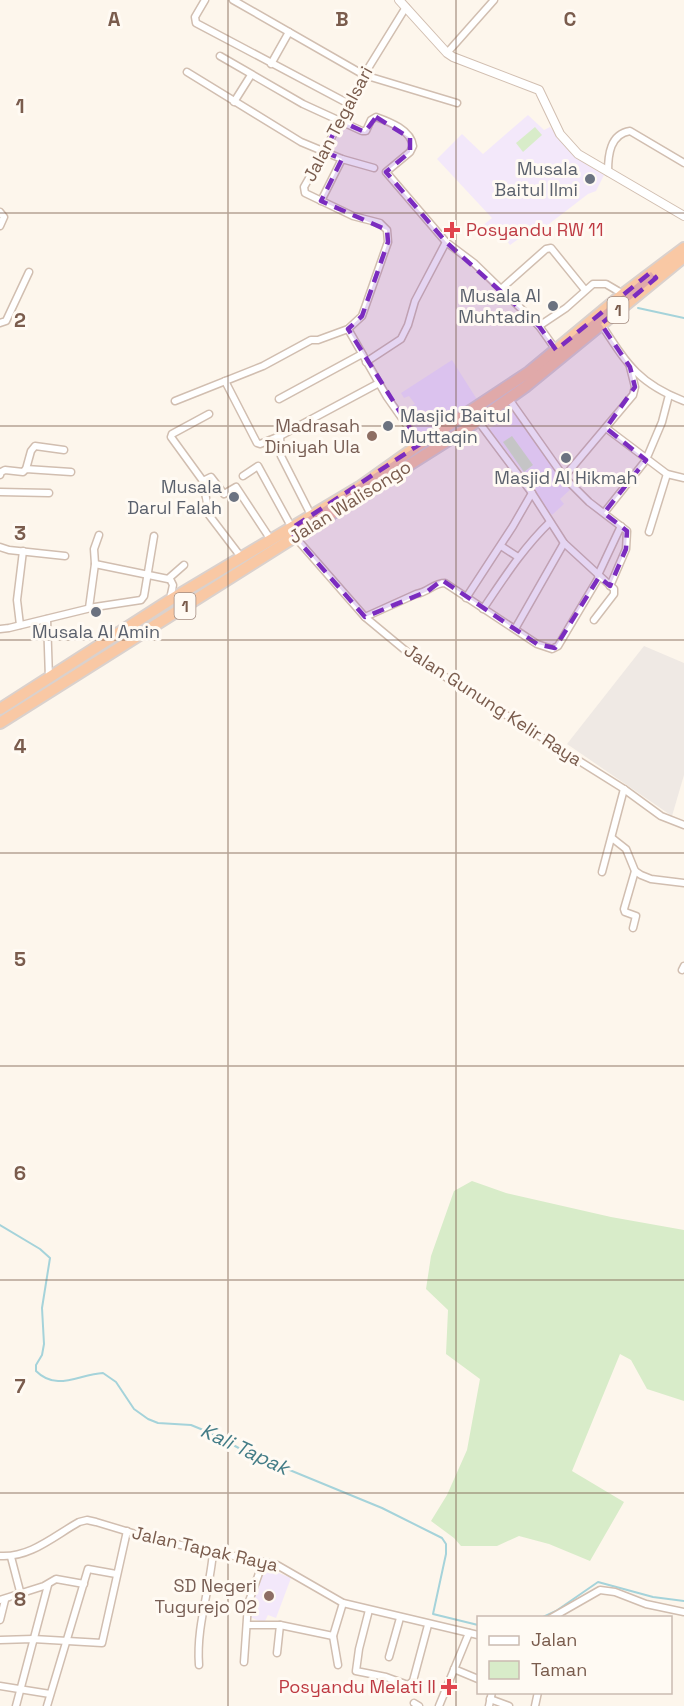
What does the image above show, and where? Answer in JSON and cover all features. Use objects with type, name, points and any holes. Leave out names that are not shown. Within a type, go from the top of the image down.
[{"type":"highway","name":"Jalan Walisongo","points":[[0,723],[293,532],[478,421],[509,399],[601,324],[684,248]]},
{"type":"highway","name":"Jalan Walisongo","points":[[2,704],[49,678],[241,557],[271,540],[293,532],[311,515],[361,486],[420,444],[530,372],[623,294],[684,257]]},
{"type":"street","points":[[205,0],[195,17],[196,23],[349,104]]},
{"type":"street","points":[[232,0],[364,75],[457,102]]},
{"type":"street","points":[[399,0],[453,57],[538,90],[561,134],[578,154],[684,216]]},
{"type":"street","points":[[447,53],[494,0]]},
{"type":"street","name":"Jalan Tegalsari","points":[[348,329],[362,316],[388,242],[387,230],[380,223],[353,216],[304,193],[303,190],[364,75],[406,7]]},
{"type":"street","points":[[271,63],[289,32]]},
{"type":"street","points":[[220,56],[303,104],[364,131],[376,117],[392,122],[410,138],[413,146],[410,152],[386,172],[446,242],[474,263],[539,326],[556,350]]},
{"type":"street","points":[[187,72],[301,142],[342,159],[374,168]]},
{"type":"street","points":[[234,102],[250,75]]},
{"type":"street","points":[[608,172],[609,148],[625,131],[630,131],[684,163]]},
{"type":"street","points":[[321,201],[342,159]]},
{"type":"street","points":[[0,212],[4,217],[0,226]]},
{"type":"street","points":[[366,362],[400,339],[419,292],[446,242]]},
{"type":"street","points":[[501,289],[546,249],[551,248],[585,290]]},
{"type":"street","points":[[0,323],[6,321],[29,272]]},
{"type":"street","points":[[539,326],[598,282],[623,294]]},
{"type":"street","points":[[601,324],[630,367],[642,378],[669,395],[684,401]]},
{"type":"street","points":[[175,401],[263,366],[311,340],[318,340],[348,329],[387,397],[420,444]]},
{"type":"street","points":[[279,399],[362,354]]},
{"type":"street","points":[[564,477],[633,395],[635,387],[630,367]]},
{"type":"street","points":[[225,381],[257,443],[261,444],[379,383]]},
{"type":"street","points":[[604,513],[647,458],[662,422],[669,395]]},
{"type":"street","points":[[509,399],[564,477],[588,501],[627,531],[626,549],[610,585]]},
{"type":"street","points":[[209,414],[171,436],[203,481],[209,514],[241,557]]},
{"type":"street","points":[[478,421],[532,493],[564,543],[610,585],[614,592],[594,620]]},
{"type":"street","points":[[606,428],[667,474],[684,478]]},
{"type":"street","points":[[280,436],[280,453],[311,515]]},
{"type":"street","points":[[26,469],[31,451],[35,446],[64,450]]},
{"type":"street","name":"Jalan Gunung Kelir Raya","points":[[243,476],[258,466],[293,532],[365,617],[412,656],[624,789],[661,816],[684,825]]},
{"type":"street","points":[[0,476],[3,471],[23,472],[26,469],[71,472]]},
{"type":"street","points":[[649,532],[667,474]]},
{"type":"street","points":[[203,481],[211,477],[224,494],[236,487],[271,540]]},
{"type":"street","points":[[0,492],[49,493]]},
{"type":"street","points":[[466,598],[501,546],[532,493]]},
{"type":"street","points":[[483,609],[518,557],[550,522]]},
{"type":"street","points":[[365,617],[445,582],[537,644],[550,649],[555,648],[599,576],[618,524]]},
{"type":"street","points":[[89,608],[95,564],[94,549],[99,535]]},
{"type":"street","points":[[0,629],[89,608],[141,600],[144,596],[154,536]]},
{"type":"street","points":[[514,629],[564,543]]},
{"type":"street","points":[[501,546],[518,557]]},
{"type":"street","points":[[0,547],[65,556]]},
{"type":"street","points":[[20,625],[17,600],[23,551]]},
{"type":"street","points":[[95,564],[170,579],[173,585],[170,600]]},
{"type":"street","points":[[170,579],[184,565]]},
{"type":"street","points":[[47,618],[49,678]]},
{"type":"street","points":[[602,872],[624,789]]},
{"type":"street","points":[[612,838],[626,849],[635,871],[624,909],[625,912],[636,916],[633,928]]},
{"type":"street","points":[[635,871],[651,879],[684,883]]},
{"type":"street","name":"Jalan Tapak Raya","points":[[0,1556],[11,1557],[35,1549],[79,1522],[87,1520],[152,1539],[285,1568],[343,1603],[477,1635]]},
{"type":"street","points":[[0,1640],[103,1642],[127,1531]]},
{"type":"street","points":[[199,1665],[197,1643],[213,1552]]},
{"type":"street","points":[[11,1557],[21,1595]]},
{"type":"street","points":[[244,1662],[248,1604],[263,1562]]},
{"type":"street","points":[[47,1706],[88,1569],[116,1574]]},
{"type":"street","points":[[0,1620],[2,1600],[48,1585],[56,1579],[84,1584]]},
{"type":"street","points":[[16,1706],[48,1585]]},
{"type":"street","points":[[552,1616],[600,1590],[615,1592],[646,1604],[684,1612]]},
{"type":"street","points":[[338,1665],[333,1636],[343,1603]]},
{"type":"street","points":[[369,1610],[356,1671],[386,1677],[408,1685],[412,1684],[428,1625]]},
{"type":"street","points":[[389,1657],[400,1618]]},
{"type":"street","points":[[247,1625],[280,1625],[333,1636]]},
{"type":"street","points":[[277,1653],[280,1625]]},
{"type":"street","points":[[439,1706],[469,1633]]},
{"type":"street","points":[[454,1669],[477,1679]]},
{"type":"street","points":[[0,1686],[50,1694]]},
{"type":"street","points":[[490,1699],[509,1706]]},
{"type":"highlighted area","points":[[376,117],[410,138],[410,152],[386,172],[446,242],[539,326],[556,350],[651,272],[656,278],[601,324],[630,367],[635,387],[606,428],[646,460],[604,513],[627,531],[626,549],[610,586],[599,577],[555,648],[537,644],[442,580],[428,591],[365,617],[294,536],[292,528],[420,444],[348,329],[362,316],[388,242],[387,230],[321,201],[342,159],[324,152],[340,121],[365,132]]},
{"type":"shaded area","points":[[528,115],[544,130],[550,127],[584,163],[604,175],[596,191],[588,194],[536,234],[527,233],[510,245],[501,233],[492,239],[482,226],[492,218],[437,159],[462,134],[483,154]]},
{"type":"shaded area","points":[[452,360],[478,401],[419,439],[408,422],[416,417],[410,407],[415,404],[409,396],[404,398],[401,393]]},
{"type":"shaded area","points":[[515,411],[573,487],[560,499],[564,504],[552,515],[544,506],[531,482],[489,429]]},
{"type":"shaded area","points":[[644,646],[684,663],[684,775],[672,816],[567,744]]},
{"type":"shaded area","name":"SD Negeri Tugurejo 02","points":[[265,1567],[291,1578],[276,1618],[268,1615],[264,1623],[248,1616]]},
{"type":"green space","points":[[535,127],[542,135],[523,152],[516,143]]},
{"type":"green space","points":[[512,436],[533,465],[524,472],[503,442]]},
{"type":"green space","points":[[472,1181],[506,1193],[611,1217],[684,1230],[684,1401],[647,1389],[631,1360],[620,1354],[572,1471],[624,1502],[590,1561],[549,1544],[519,1536],[497,1546],[461,1546],[431,1521],[447,1495],[467,1450],[480,1379],[446,1354],[448,1310],[426,1289],[431,1256],[454,1191]]},
{"type":"waterway","points":[[638,308],[684,318]]},
{"type":"waterway","name":"Kali Tapak","points":[[0,1225],[40,1249],[50,1258],[42,1308],[44,1344],[36,1371],[44,1377],[60,1381],[103,1373],[116,1382],[134,1409],[148,1419],[158,1423],[191,1425],[246,1452],[382,1508],[442,1538],[446,1544],[446,1554],[433,1614],[477,1625]]},
{"type":"waterway","name":"Kali Tapak","points":[[545,1616],[598,1582],[653,1597],[684,1601]]},
{"type":"place","name":"Musala Baitul Ilmi","points":[[590,179]]},
{"type":"place","name":"Posyandu RW 11","points":[[452,230]]},
{"type":"place","name":"Musala Al Muhtadin","points":[[553,306]]},
{"type":"place","name":"Masjid Baitul Muttaqin","points":[[388,426]]},
{"type":"place","name":"Madrasah Diniyah Ula","points":[[372,436]]},
{"type":"place","name":"Masjid Al Hikmah","points":[[566,458]]},
{"type":"place","name":"Musala Darul Falah","points":[[234,497]]},
{"type":"place","name":"Musala Al Amin","points":[[96,612]]},
{"type":"place","name":"SD Negeri Tugurejo 02","points":[[269,1596]]},
{"type":"place","name":"Posyandu Melati II","points":[[449,1687]]}]
